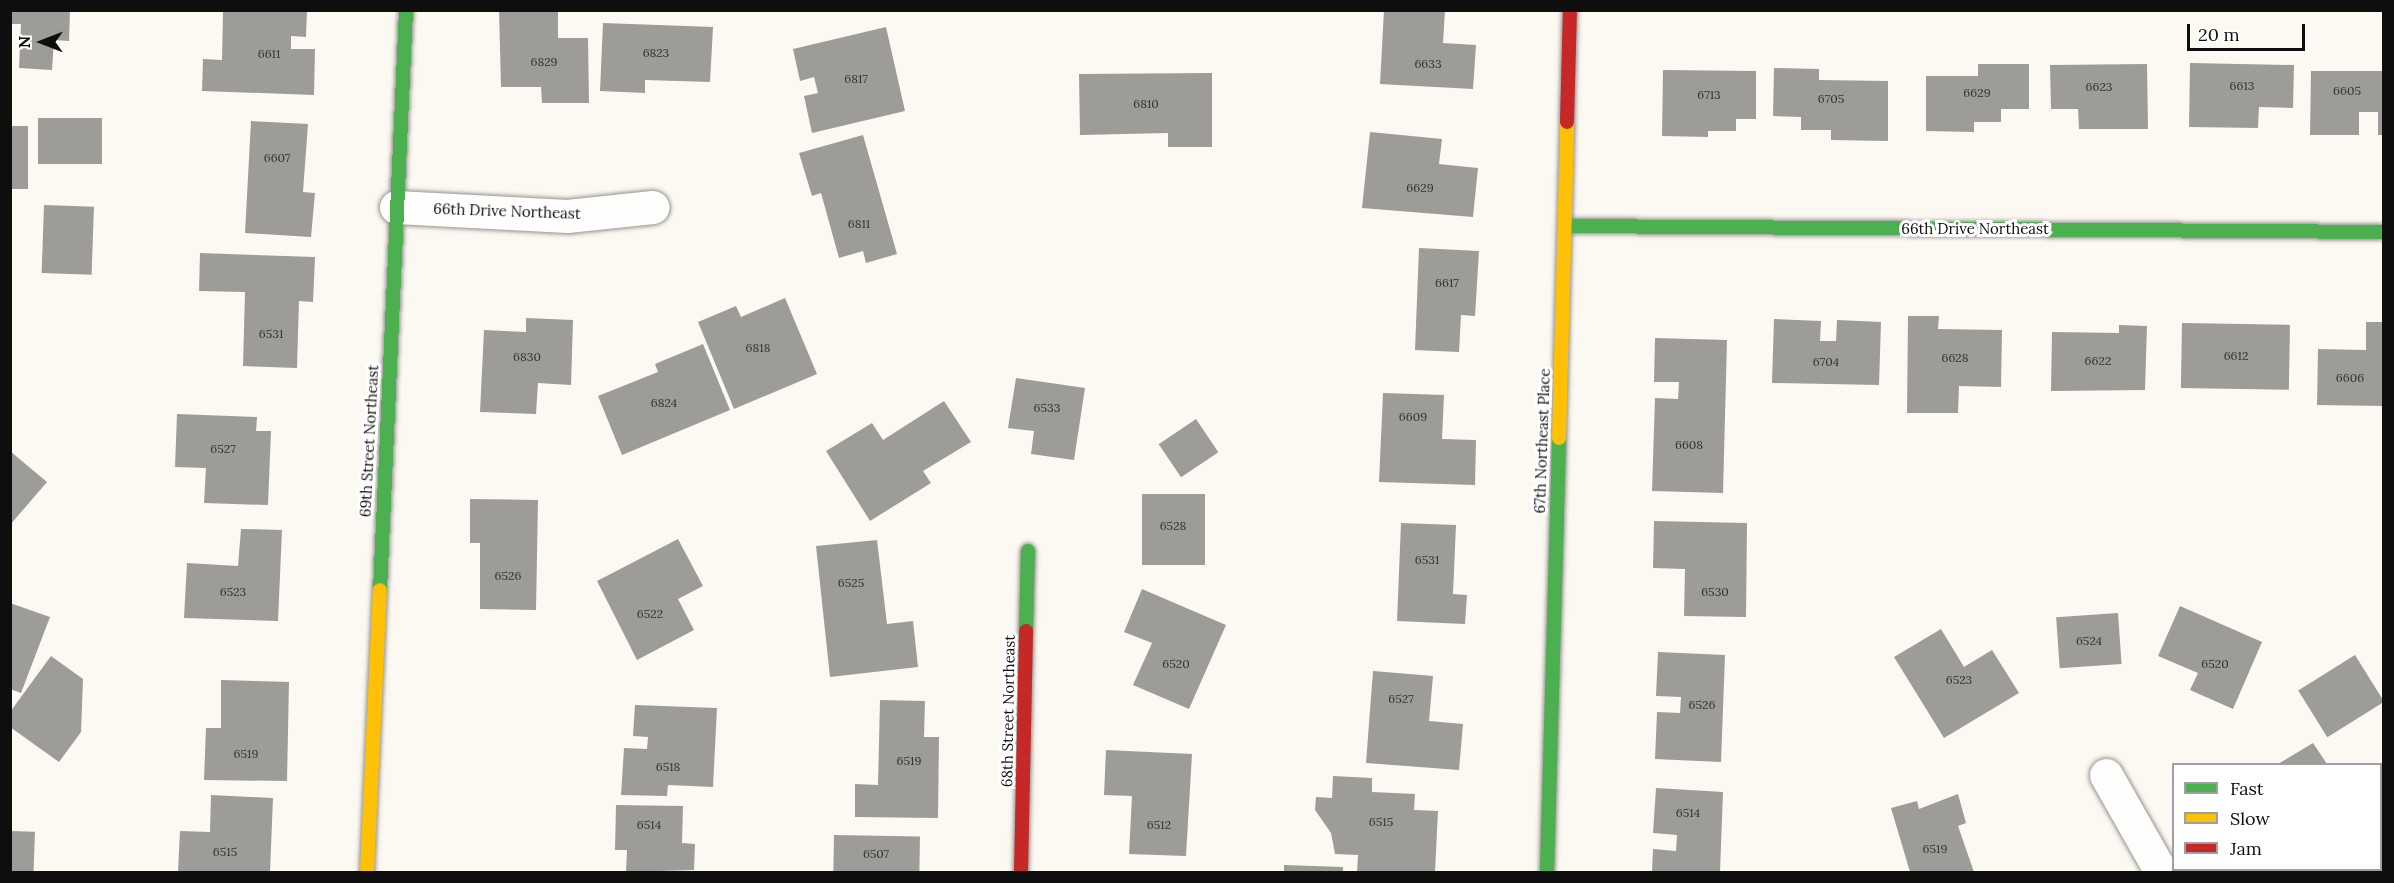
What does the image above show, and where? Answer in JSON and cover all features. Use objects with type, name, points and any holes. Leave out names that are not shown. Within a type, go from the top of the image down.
[{"type":"street","name":"69th Street Northeast","points":[[367,873],[406,10]]},
{"type":"street","name":"67th Northeast Place","points":[[1547,873],[1567,226],[1570,10]]},
{"type":"street","name":"66th Drive Northeast","points":[[396,207],[567,216],[653,207]]},
{"type":"street","name":"66th Drive Northeast","points":[[1567,226],[2384,232]]},
{"type":"street","name":"68th Street Northeast","points":[[1021,873],[1028,551]]},
{"type":"street","points":[[2106,775],[2161,873]]},
{"type":"building","points":[[10,10],[70,10],[69,41],[54,40],[52,70],[19,68],[21,24],[10,24]]},
{"type":"building","points":[[223,10],[307,10],[306,37],[291,36],[291,49],[315,49],[314,95],[202,91],[203,59],[222,60]]},
{"type":"building","points":[[499,10],[558,10],[558,38],[588,38],[589,103],[542,103],[541,87],[501,87]]},
{"type":"building","points":[[1384,10],[1445,10],[1443,43],[1476,45],[1473,89],[1380,84]]},
{"type":"building","points":[[603,23],[713,27],[710,82],[645,80],[645,93],[600,91]]},
{"type":"building","points":[[886,27],[905,111],[812,133],[804,96],[818,93],[814,77],[800,81],[793,49]]},
{"type":"building","points":[[2190,63],[2294,65],[2293,108],[2259,107],[2258,128],[2189,127]]},
{"type":"building","points":[[1978,64],[2029,64],[2029,109],[2001,109],[2001,122],[1974,122],[1974,132],[1926,131],[1926,76],[1978,76]]},
{"type":"building","points":[[2147,64],[2148,129],[2079,129],[2078,109],[2051,109],[2050,65]]},
{"type":"building","points":[[1774,68],[1819,69],[1819,80],[1888,81],[1888,141],[1831,140],[1831,130],[1801,130],[1801,117],[1773,116]]},
{"type":"building","points":[[1663,70],[1756,71],[1756,119],[1736,119],[1736,131],[1708,131],[1708,137],[1662,136]]},
{"type":"building","points":[[2311,71],[2384,71],[2384,135],[2378,135],[2378,112],[2359,112],[2359,135],[2310,135]]},
{"type":"building","points":[[1212,73],[1212,147],[1168,147],[1168,133],[1080,135],[1079,74]]},
{"type":"building","points":[[38,118],[102,118],[102,164],[38,164]]},
{"type":"building","points":[[251,121],[308,124],[303,192],[315,193],[311,237],[245,233]]},
{"type":"building","points":[[10,126],[28,126],[28,189],[10,189]]},
{"type":"building","points":[[1370,132],[1442,139],[1439,164],[1478,168],[1473,217],[1362,208]]},
{"type":"building","points":[[863,135],[897,254],[866,263],[863,251],[839,258],[821,193],[812,196],[799,153]]},
{"type":"building","points":[[44,205],[94,207],[92,275],[42,273]]},
{"type":"building","points":[[1419,248],[1479,251],[1475,316],[1461,315],[1459,352],[1415,350]]},
{"type":"building","points":[[200,253],[315,257],[313,302],[299,301],[297,368],[243,366],[245,292],[199,291]]},
{"type":"building","points":[[785,298],[817,374],[734,409],[698,322],[736,306],[741,317]]},
{"type":"building","points":[[1908,316],[1939,316],[1938,329],[2002,330],[2001,387],[1959,386],[1958,413],[1907,413]]},
{"type":"building","points":[[526,318],[573,320],[571,385],[538,383],[536,414],[480,412],[484,330],[526,332]]},
{"type":"building","points":[[1774,319],[1821,321],[1820,341],[1836,341],[1837,320],[1881,322],[1879,385],[1772,383]]},
{"type":"building","points":[[2366,322],[2384,322],[2384,406],[2317,405],[2318,349],[2366,350]]},
{"type":"building","points":[[2182,323],[2290,325],[2289,390],[2181,388]]},
{"type":"building","points":[[2119,325],[2147,326],[2145,390],[2051,391],[2052,332],[2119,333]]},
{"type":"building","points":[[1655,338],[1727,340],[1723,493],[1652,491],[1655,398],[1678,399],[1679,382],[1654,382]]},
{"type":"building","points":[[703,344],[730,410],[622,455],[598,396],[658,372],[655,364]]},
{"type":"building","points":[[1016,378],[1085,388],[1074,460],[1031,454],[1034,431],[1008,428]]},
{"type":"building","points":[[1383,393],[1444,395],[1442,439],[1476,440],[1475,485],[1379,482]]},
{"type":"building","points":[[944,401],[971,442],[923,471],[931,483],[870,521],[826,451],[872,423],[883,440]]},
{"type":"building","points":[[177,414],[257,417],[256,431],[271,431],[268,505],[204,503],[206,468],[175,467]]},
{"type":"building","points":[[1196,419],[1218,452],[1181,477],[1159,444]]},
{"type":"building","points":[[10,451],[47,482],[10,525]]},
{"type":"building","points":[[1142,494],[1205,494],[1205,565],[1142,565]]},
{"type":"building","points":[[470,499],[538,500],[536,610],[480,609],[480,543],[470,543]]},
{"type":"building","points":[[1654,521],[1747,523],[1746,617],[1684,616],[1685,569],[1653,568]]},
{"type":"building","points":[[1401,523],[1456,525],[1453,594],[1467,595],[1465,624],[1397,621]]},
{"type":"building","points":[[241,529],[282,530],[278,621],[184,618],[187,563],[238,566]]},
{"type":"building","points":[[678,539],[703,586],[678,599],[694,630],[637,660],[597,581]]},
{"type":"building","points":[[877,540],[887,624],[913,621],[918,667],[830,677],[816,546]]},
{"type":"building","points":[[1142,589],[1226,625],[1189,709],[1133,685],[1152,643],[1124,632]]},
{"type":"building","points":[[10,603],[50,617],[21,693],[10,689]]},
{"type":"building","points":[[2180,606],[2262,642],[2233,709],[2190,690],[2198,673],[2158,656]]},
{"type":"building","points":[[2118,613],[2122,664],[2060,668],[2056,617]]},
{"type":"building","points":[[1941,629],[1964,667],[1992,650],[2019,693],[1944,738],[1894,657]]},
{"type":"building","points":[[1658,652],[1725,655],[1721,762],[1655,759],[1657,712],[1680,713],[1681,697],[1656,696]]},
{"type":"building","points":[[2355,655],[2384,702],[2327,737],[2298,691]]},
{"type":"building","points":[[51,656],[83,679],[81,732],[59,762],[10,727],[10,712]]},
{"type":"building","points":[[1373,671],[1433,676],[1429,721],[1463,724],[1459,770],[1366,763]]},
{"type":"building","points":[[221,680],[289,682],[287,781],[204,780],[206,728],[221,728]]},
{"type":"building","points":[[880,700],[925,701],[924,737],[939,737],[938,818],[855,817],[855,784],[878,785]]},
{"type":"building","points":[[635,705],[717,708],[713,787],[668,785],[667,796],[621,795],[624,748],[647,749],[648,737],[633,736]]},
{"type":"building","points":[[2313,743],[2326,763],[2280,763]]},
{"type":"building","points":[[1106,750],[1192,754],[1186,856],[1129,854],[1132,796],[1104,795]]},
{"type":"building","points":[[1333,776],[1372,778],[1372,792],[1415,794],[1414,810],[1438,811],[1435,872],[1357,872],[1358,855],[1335,854],[1331,833],[1315,810],[1316,797],[1332,798]]},
{"type":"building","points":[[1656,788],[1723,792],[1720,872],[1652,872],[1653,849],[1676,851],[1677,835],[1653,833]]},
{"type":"building","points":[[1958,794],[1966,823],[1958,826],[1974,872],[1910,872],[1891,808],[1917,801],[1919,809]]},
{"type":"building","points":[[211,795],[273,798],[270,872],[178,872],[180,831],[210,832]]},
{"type":"building","points":[[616,805],[683,806],[682,843],[695,844],[694,870],[626,872],[627,850],[615,850]]},
{"type":"building","points":[[10,831],[35,832],[34,872],[10,872]]},
{"type":"building","points":[[834,835],[920,837],[919,872],[833,872]]},
{"type":"building","points":[[1284,865],[1343,867],[1343,872],[1284,872]]},
{"type":"traffic: fast","points":[[380,590],[406,10]]},
{"type":"traffic: fast","points":[[1567,226],[2384,232]]},
{"type":"traffic: fast","points":[[1547,872],[1559,438]]},
{"type":"traffic: fast","points":[[1026,631],[1028,551]]},
{"type":"traffic: slow","points":[[1559,438],[1567,122]]},
{"type":"traffic: slow","points":[[367,872],[380,590]]},
{"type":"traffic: jam","points":[[1567,122],[1570,10]]},
{"type":"traffic: jam","points":[[1021,872],[1026,631]]}]
